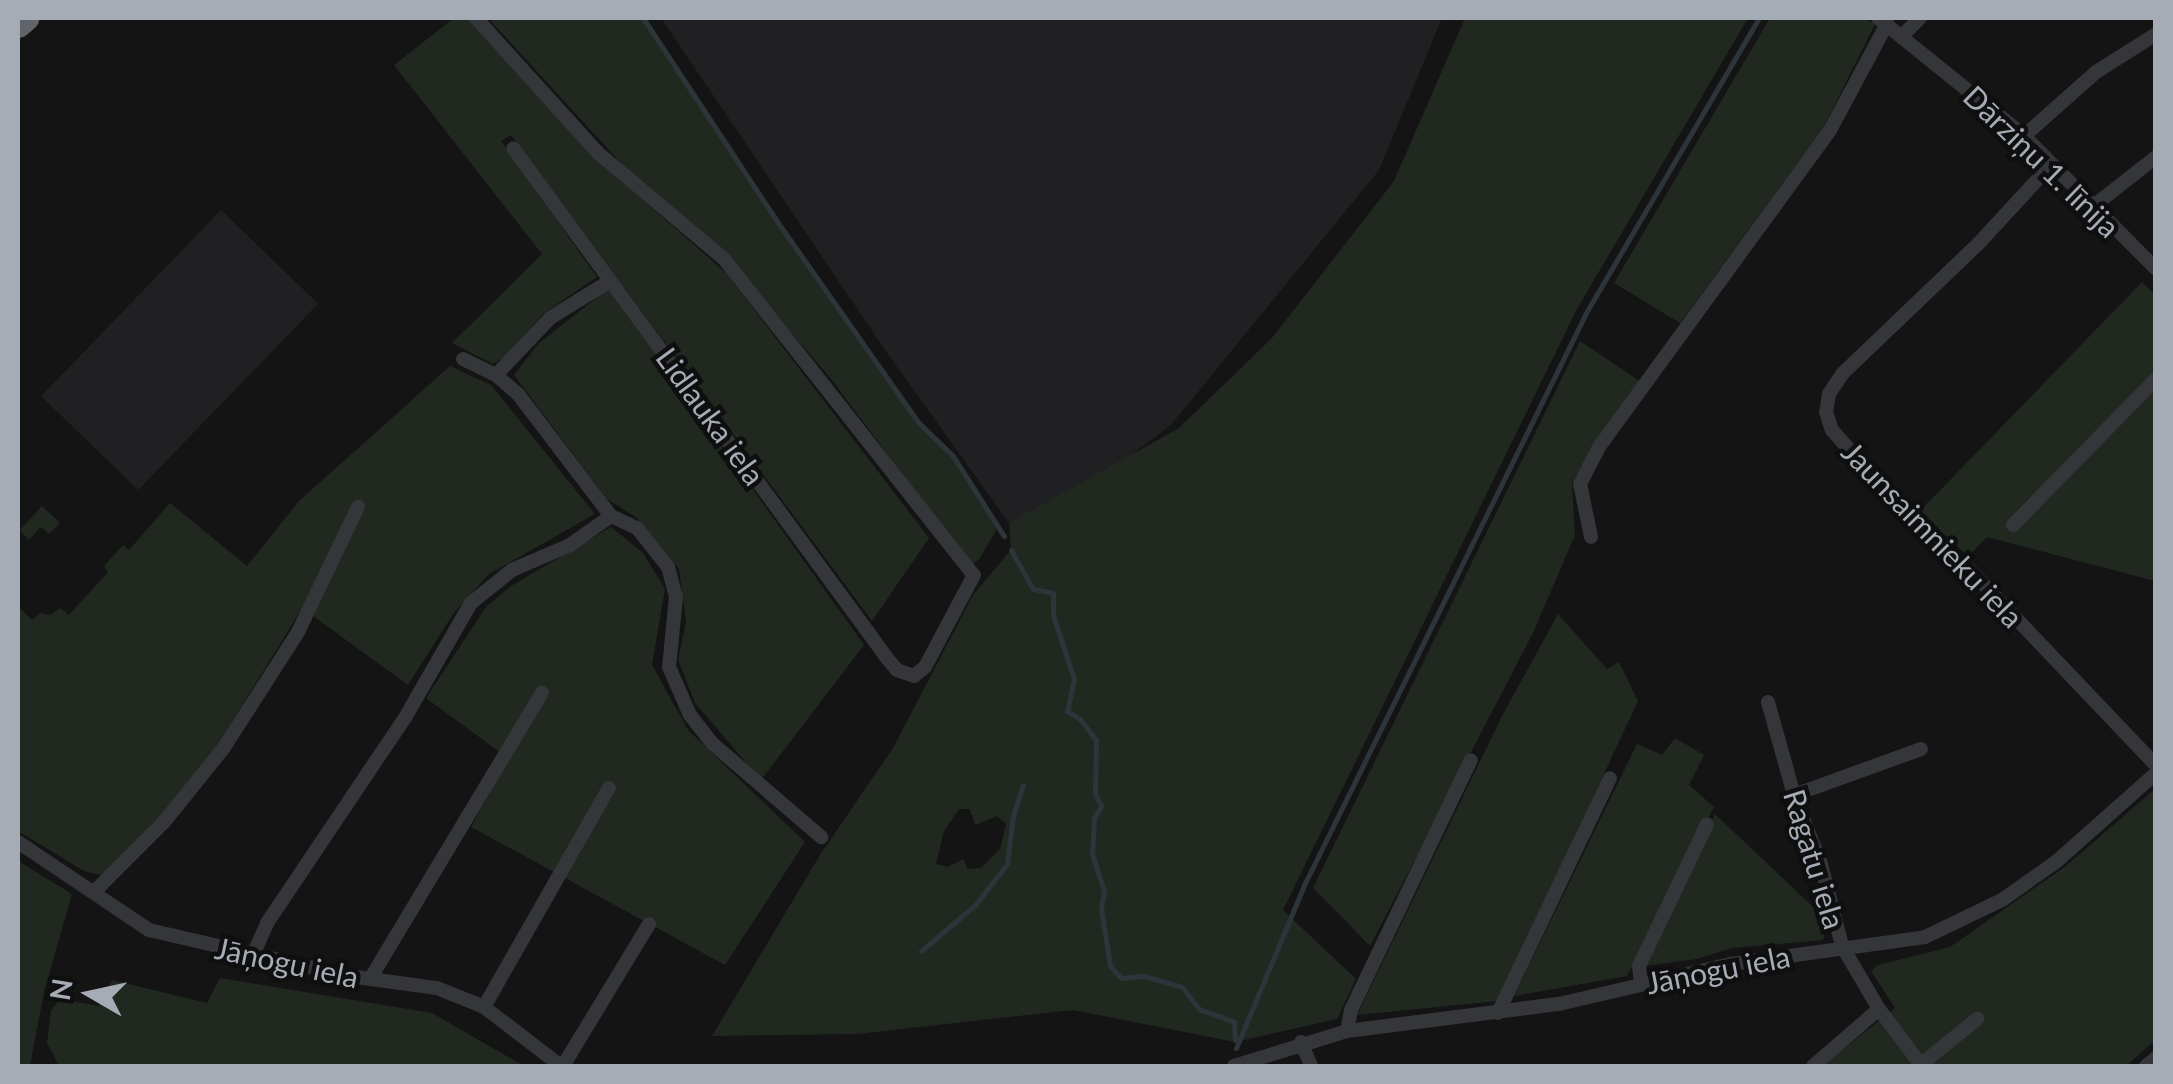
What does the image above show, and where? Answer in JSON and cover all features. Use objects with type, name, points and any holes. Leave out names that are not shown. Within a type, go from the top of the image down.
[{"type":"highway","points":[[18,26],[26,18]]},
{"type":"street","name":"Lidlauka iela","points":[[476,18],[597,152],[724,259],[974,576],[933,652],[914,676],[897,670],[887,658],[513,148]]},
{"type":"street","points":[[1903,35],[1920,18]]},
{"type":"street","points":[[1590,536],[1580,484],[1599,447],[1829,132],[1883,20]]},
{"type":"street","name":"Dārziņu 1. līnija","points":[[1883,20],[2024,136],[2091,208],[2156,269]]},
{"type":"street","points":[[2024,136],[2096,72],[2156,34]]},
{"type":"street","points":[[2091,208],[2156,158]]},
{"type":"street","name":"Jaunsaimnieku iela","points":[[2050,166],[1978,244],[1843,372],[1829,394],[1826,412],[1832,430],[1908,516],[1970,570],[2156,765]]},
{"type":"street","points":[[496,375],[550,318],[610,281]]},
{"type":"street","points":[[462,360],[496,375],[530,408],[611,516],[637,528],[668,566],[676,597],[670,666],[690,715],[713,744],[820,837]]},
{"type":"street","points":[[2013,525],[2156,379]]},
{"type":"street","points":[[94,892],[164,822],[224,749],[298,632],[358,506]]},
{"type":"street","points":[[253,955],[267,923],[406,716],[471,603],[512,570],[570,546],[611,516]]},
{"type":"street","points":[[370,979],[542,693]]},
{"type":"street","name":"Ragatu iela","points":[[1768,702],[1794,795],[1821,864],[1842,946],[1920,1066]]},
{"type":"street","points":[[1794,795],[1921,749]]},
{"type":"street","points":[[1347,1031],[1351,1010],[1471,760]]},
{"type":"street","name":"Jāņogu iela","points":[[1234,1066],[1300,1042],[1347,1031],[1498,1013],[1842,946],[1925,937],[2002,900],[2057,861],[2156,773]]},
{"type":"street","points":[[1498,1013],[1610,778]]},
{"type":"street","points":[[484,1008],[610,788]]},
{"type":"street","points":[[1641,984],[1639,966],[1707,824]]},
{"type":"street","name":"Jāņogu iela","points":[[18,842],[150,930],[370,979],[437,988],[484,1008],[562,1066]]},
{"type":"street","points":[[562,1066],[649,924]]},
{"type":"street","points":[[1813,1066],[1879,1008]]},
{"type":"street","points":[[1920,1066],[1977,1019]]},
{"type":"street","points":[[1300,1042],[1311,1066]]},
{"type":"street","points":[[2146,1066],[2156,1058]]},
{"type":"shaded area","points":[[454,18],[470,18],[585,149],[726,273],[929,538],[872,621],[511,135],[501,141],[597,277],[544,313],[506,356],[493,364],[452,343],[542,254],[394,65]]},
{"type":"shaded area","points":[[488,18],[643,18],[781,227],[918,422],[953,456],[999,525],[980,558],[971,566],[832,380],[714,242],[631,174]]},
{"type":"shaded area","points":[[661,18],[1442,18],[1379,170],[1171,425],[1088,488],[1009,523],[885,350]]},
{"type":"shaded area","points":[[1465,18],[1748,18],[1577,309],[1283,910],[1356,979],[1337,1019],[1235,1042],[1073,1010],[857,1034],[712,1036],[820,855],[893,748],[973,595],[1011,550],[1009,523],[1179,428],[1272,338],[1394,181]],"holes":[[[959,809],[970,809],[975,825],[997,816],[1006,824],[1000,849],[981,868],[968,869],[963,859],[948,867],[936,864],[944,831]]]},
{"type":"shaded area","points":[[1770,18],[1864,18],[1875,24],[1823,128],[1680,323],[1614,283]]},
{"type":"shaded area","points":[[221,210],[318,304],[138,490],[41,396]]},
{"type":"shaded area","points":[[2142,282],[2155,295],[2155,581],[1987,537],[1968,556],[1919,512]]},
{"type":"shaded area","points":[[609,288],[864,645],[761,780],[695,703],[678,660],[686,621],[679,569],[636,517],[607,499],[514,375],[539,343]]},
{"type":"shaded area","points":[[1580,341],[1641,382],[1597,439],[1572,483],[1575,535],[1532,635],[1370,946],[1313,888]]},
{"type":"shaded area","points":[[450,366],[491,385],[595,514],[489,574],[453,614],[408,685],[302,608],[215,750],[168,810],[104,876],[84,871],[18,831],[18,607],[32,620],[40,613],[50,615],[60,608],[69,615],[108,572],[104,566],[123,545],[129,550],[170,503],[247,566],[299,501]]},
{"type":"shaded area","points":[[42,506],[60,523],[49,534],[41,527],[29,540],[20,530]]},
{"type":"shaded area","points":[[611,527],[643,553],[665,589],[652,665],[688,730],[805,842],[725,965],[471,827],[509,759],[426,698],[486,607],[511,586]]},
{"type":"shaded area","points":[[1558,614],[1607,669],[1619,662],[1638,701],[1498,1001],[1357,1015],[1502,716]]},
{"type":"shaded area","points":[[1675,738],[1704,755],[1689,785],[1714,807],[1627,976],[1514,996],[1637,744],[1662,755]]},
{"type":"shaded area","points":[[2155,789],[2155,1040],[2126,1066],[1822,1066],[1895,1008],[1871,971],[1878,965],[1950,947],[2066,866]]},
{"type":"shaded area","points":[[1715,814],[1828,921],[1823,940],[1732,948],[1697,959],[1643,966]]},
{"type":"shaded area","points":[[18,861],[72,894],[44,992],[30,1066],[18,1066]]},
{"type":"shaded area","points":[[220,978],[432,1013],[524,1066],[59,1066],[47,1043],[51,1011],[60,999],[99,1006],[112,980],[207,1003]]},
{"type":"waterway","points":[[643,18],[781,227],[918,422],[953,456],[1004,536]]},
{"type":"waterway","points":[[1236,1048],[1306,881],[1587,311],[1759,18]]},
{"type":"waterway","points":[[1011,550],[1033,589],[1053,593],[1053,615],[1074,679],[1067,711],[1080,719],[1096,740],[1095,793],[1101,806],[1094,818],[1092,854],[1104,891],[1101,908],[1110,966],[1121,978],[1144,976],[1182,987],[1199,1009],[1234,1022],[1235,1040]]},
{"type":"waterway","points":[[921,951],[975,905],[1007,864],[1013,816],[1023,786]]}]
